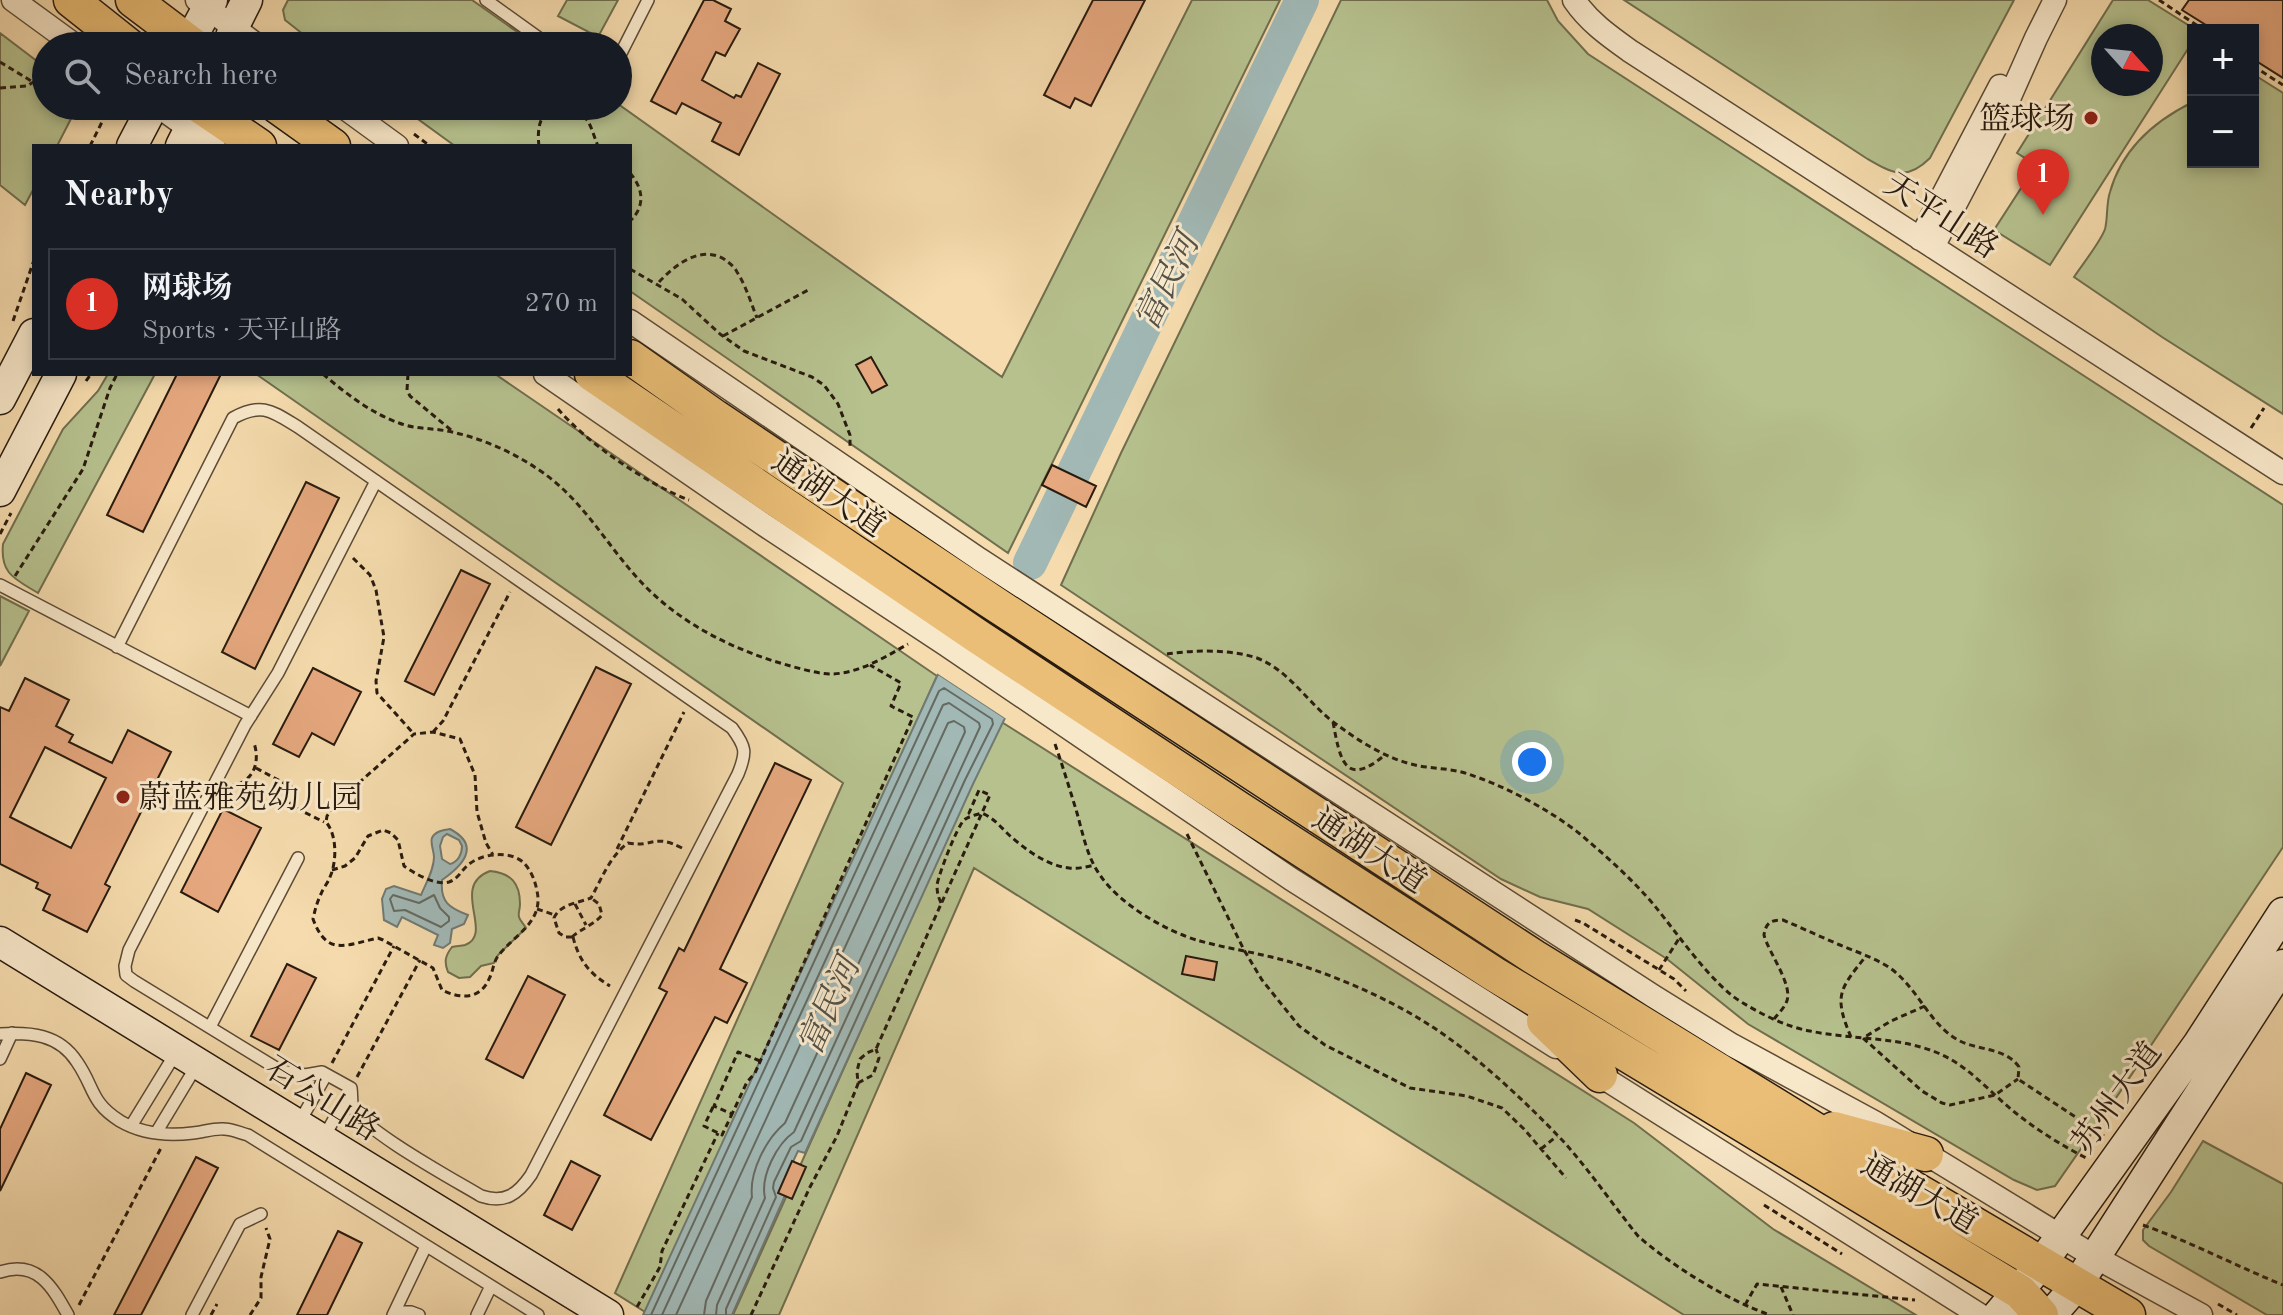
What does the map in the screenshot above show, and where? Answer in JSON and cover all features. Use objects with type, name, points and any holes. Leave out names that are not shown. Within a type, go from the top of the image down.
[{"type":"main road","points":[[71,0],[111,32]]},
{"type":"main road","points":[[133,0],[174,32]]},
{"type":"main road","points":[[297,120],[330,144]]},
{"type":"main road","points":[[198,123],[254,144]]},
{"type":"main road","points":[[632,332],[677,390]]},
{"type":"main road","name":"通湖大道","points":[[632,358],[976,591],[1534,957],[1797,1119],[1952,1231],[2019,1307]]},
{"type":"main road","name":"通湖大道","points":[[595,376],[1186,775],[1494,974],[1952,1231],[2041,1264],[2086,1271],[2128,1315]]},
{"type":"main road","points":[[1494,974],[1600,1075]]},
{"type":"main road","points":[[1797,1119],[1926,1154]]},
{"type":"street","points":[[13,0],[57,32]]},
{"type":"street","points":[[233,32],[247,0]]},
{"type":"street","name":"天平山路","points":[[1574,0],[1601,30],[1630,51],[2283,460]]},
{"type":"street","name":"天平山路","points":[[1589,0],[1616,29],[2283,473]]},
{"type":"street","points":[[1929,238],[2045,0]]},
{"type":"street","points":[[1929,238],[2000,119],[2055,0]]},
{"type":"street","points":[[195,32],[206,3]]},
{"type":"street","points":[[206,3],[227,32]]},
{"type":"street","points":[[133,144],[148,120]]},
{"type":"street","points":[[361,120],[394,144]]},
{"type":"street","points":[[632,322],[979,559],[1509,904],[1732,1045],[1824,1094],[2061,1237],[2086,1271],[2201,1315]]},
{"type":"street","points":[[0,399],[22,329]]},
{"type":"street","points":[[0,491],[60,376]]},
{"type":"street","points":[[548,376],[1291,879],[1980,1315]]},
{"type":"street","name":"苏州大道","points":[[2019,1307],[2041,1264],[2199,1043],[2283,913]]},
{"type":"street","name":"石公山路","points":[[0,942],[608,1315]]},
{"type":"street","name":"苏州大道","points":[[2051,1315],[2086,1271],[2283,965]]},
{"type":"lane","points":[[486,0],[531,32]]},
{"type":"lane","points":[[632,32],[648,0]]},
{"type":"lane","points":[[117,647],[233,418],[253,409],[277,414],[376,481],[732,728],[745,748],[744,761],[696,856],[522,1189],[512,1197],[490,1199],[481,1196],[385,1137],[356,1113],[351,1088]]},
{"type":"lane","points":[[351,1088],[322,1072],[305,1075],[281,1071],[134,981],[126,975],[125,966],[129,950],[215,783],[278,673],[376,481]]},
{"type":"lane","points":[[4,586],[248,721]]},
{"type":"lane","points":[[210,1027],[298,858]]},
{"type":"lane","points":[[0,1059],[6,1033],[44,1035],[59,1043],[77,1061],[98,1103],[119,1120],[139,1130],[162,1133],[192,1134],[224,1129],[248,1135],[538,1315]]},
{"type":"lane","points":[[131,1126],[188,1057]]},
{"type":"lane","points":[[162,1133],[188,1057]]},
{"type":"lane","points":[[311,1132],[326,1075]]},
{"type":"lane","points":[[311,1132],[351,1088]]},
{"type":"lane","points":[[192,1315],[240,1224],[261,1214]]},
{"type":"lane","points":[[419,1315],[394,1313],[426,1246]]},
{"type":"lane","points":[[0,1272],[14,1269],[37,1273],[46,1280],[71,1315]]},
{"type":"lane","points":[[477,1315],[491,1286]]},
{"type":"path","points":[[2159,0],[2195,24]]},
{"type":"path","points":[[0,62],[32,81]]},
{"type":"path","points":[[2259,70],[2283,85]]},
{"type":"path","points":[[0,88],[27,86],[32,83]]},
{"type":"path","points":[[91,144],[103,120]]},
{"type":"path","points":[[539,144],[541,120]]},
{"type":"path","points":[[588,120],[597,144]]},
{"type":"path","points":[[632,175],[639,184],[641,203],[638,214],[632,219]]},
{"type":"path","points":[[657,283],[672,268],[685,261],[701,254],[711,254],[736,269],[757,318]]},
{"type":"path","points":[[632,270],[682,299],[744,351],[812,377],[824,385],[838,404],[850,435],[850,447]]},
{"type":"path","points":[[22,329],[32,272]]},
{"type":"path","points":[[723,336],[810,289]]},
{"type":"path","points":[[4,586],[83,469],[116,376]]},
{"type":"path","points":[[326,376],[366,405],[400,424],[474,437],[536,467],[558,483],[588,514],[644,585],[685,620],[725,643],[775,662],[817,673],[840,674],[870,665],[914,641]]},
{"type":"path","points":[[408,376],[410,396],[454,432]]},
{"type":"path","points":[[342,547],[370,575],[376,590],[384,637],[376,681],[377,693],[414,734]]},
{"type":"path","points":[[433,732],[443,721],[517,579]]},
{"type":"path","points":[[1165,655],[1224,652],[1259,659],[1279,670],[1333,722],[1368,745],[1415,765],[1466,773],[1500,787],[1561,820],[1631,879],[1731,996],[1774,1019],[1808,1031],[1898,1042],[1942,1055],[2042,1132],[2116,1159]]},
{"type":"path","points":[[760,1061],[738,1052],[704,1126],[722,1135],[747,1082],[755,1073],[913,717],[891,706],[901,683],[870,665]]},
{"type":"path","points":[[591,898],[599,904],[602,915],[598,920],[572,937],[559,933],[555,915],[560,909],[591,898],[691,699]]},
{"type":"path","points":[[215,783],[232,787],[241,784],[256,768],[258,754],[248,721]]},
{"type":"path","points":[[1333,722],[1338,750],[1342,762],[1348,767],[1356,770],[1368,768],[1386,754]]},
{"type":"path","points":[[328,824],[327,816],[336,803],[414,734],[433,732],[460,739],[468,754],[475,775],[480,825],[493,855]]},
{"type":"path","points":[[1052,733],[1088,850],[1100,875],[1118,896],[1168,928],[1198,940],[1300,965],[1351,984],[1432,1027],[1524,1103],[1557,1136],[1638,1236],[1688,1273],[1745,1305],[1770,1315]]},
{"type":"path","points":[[256,768],[297,790],[290,805],[328,824],[333,830],[331,876],[313,919],[325,941],[335,946],[378,938],[433,968],[442,990],[461,998],[478,993],[487,985],[498,955],[526,928],[537,909],[534,878],[523,862],[514,856],[493,855],[474,860],[452,881],[440,883],[404,866],[398,840],[383,830],[368,836],[355,858],[345,866],[332,870]]},
{"type":"path","points":[[751,1315],[837,1136],[858,1084],[860,1059],[876,1049],[990,795],[979,790],[969,813],[973,816]]},
{"type":"path","points":[[942,905],[937,896],[941,871],[963,821],[982,813],[996,820],[1040,858],[1063,868],[1095,865]]},
{"type":"path","points":[[1186,834],[1244,950],[1262,980],[1299,1026],[1325,1045],[1410,1088],[1467,1096],[1502,1108],[1566,1178]]},
{"type":"path","points":[[614,856],[628,843],[641,844],[651,840],[669,841],[696,856]]},
{"type":"path","points":[[574,904],[586,925]]},
{"type":"path","points":[[537,909],[555,915]]},
{"type":"path","points":[[1774,1019],[1788,997],[1764,935],[1773,920],[1783,920],[1891,969],[1946,1033],[1960,1042],[2013,1059],[2019,1067],[2018,1079]]},
{"type":"path","points":[[572,937],[580,958],[594,976],[624,994]]},
{"type":"path","points":[[1659,970],[1680,937]]},
{"type":"path","points":[[326,1075],[394,946]]},
{"type":"path","points":[[1851,1037],[1840,996],[1846,982],[1866,956]]},
{"type":"path","points":[[351,1088],[420,960]]},
{"type":"path","points":[[1863,1038],[1907,1012],[1925,1006]]},
{"type":"path","points":[[1863,1038],[1922,1091],[1942,1103],[1950,1105],[1995,1095],[2018,1079]]},
{"type":"path","points":[[858,1084],[873,1075],[879,1058],[876,1049]]},
{"type":"path","points":[[2018,1079],[2116,1159]]},
{"type":"path","points":[[714,1106],[732,1114]]},
{"type":"path","points":[[71,1315],[162,1133]]},
{"type":"path","points":[[637,1307],[660,1267],[662,1251],[718,1133]]},
{"type":"path","points":[[1541,1149],[1557,1136]]},
{"type":"path","points":[[250,1315],[261,1298],[261,1277],[270,1239],[261,1214]]},
{"type":"path","points":[[2121,1217],[2177,1237],[2283,1285]]},
{"type":"path","points":[[1745,1305],[1757,1284],[1919,1300]]},
{"type":"path","points":[[1781,1287],[1793,1315]]},
{"type":"path","points":[[211,1315],[220,1297]]},
{"type":"green space","points":[[288,0],[472,0],[517,32],[300,32],[285,20],[283,10]]},
{"type":"green space","points":[[567,0],[618,0],[601,32],[588,32],[558,16]]},
{"type":"green space","points":[[1192,0],[1280,0],[1008,553],[632,292],[632,144],[452,144],[419,120],[632,120],[632,114],[1002,377]]},
{"type":"green space","points":[[1341,0],[1547,0],[1558,21],[1588,54],[2283,505],[2283,847],[2055,1186],[2037,1190],[2014,1180],[1748,1024],[1667,959],[1588,909],[1540,897],[1501,879],[1061,585],[1121,453]]},
{"type":"green space","points":[[1624,0],[2014,0],[1930,158],[1914,170],[1899,173],[1866,158]]},
{"type":"green space","name":"篮球场","points":[[2113,0],[2148,0],[2187,24],[2187,50],[2163,88],[2163,24],[2098,24]]},
{"type":"green space","points":[[0,33],[32,57],[32,120],[70,120],[58,144],[32,144],[32,192],[25,205],[0,185]]},
{"type":"green space","name":"篮球场","points":[[2091,35],[2091,96],[2158,96],[2050,265],[1994,230],[2036,165],[2017,153]]},
{"type":"green space","points":[[2259,78],[2283,93],[2283,414],[2074,277],[2105,229],[2109,197],[2123,162],[2141,138],[2165,118],[2187,105],[2187,168],[2259,168]]},
{"type":"green space","points":[[107,376],[154,376],[38,593],[7,569],[3,544],[63,429],[98,391]]},
{"type":"green space","points":[[259,376],[498,376],[937,676],[650,1315],[615,1293],[843,783]]},
{"type":"green space","points":[[0,596],[29,611],[0,666]]},
{"type":"green space","points":[[1000,721],[1634,1123],[1773,1229],[1916,1315],[1684,1315],[974,868],[779,1315],[733,1315]]},
{"type":"green space","points":[[490,871],[513,880],[520,897],[519,917],[526,928],[498,955],[494,963],[481,966],[470,977],[459,978],[448,972],[447,956],[452,947],[465,945],[473,939],[476,931],[473,887],[478,878]]},
{"type":"green space","points":[[2203,1141],[2283,1184],[2283,1315],[2267,1315],[2143,1240],[2143,1230]]},
{"type":"water","points":[[938,674],[1005,718],[805,1153],[798,1151],[781,1187],[787,1191],[732,1315],[643,1315]]},
{"type":"water","points":[[450,829],[460,835],[467,849],[462,862],[442,880],[444,899],[451,907],[468,915],[464,924],[452,929],[450,943],[443,948],[434,945],[438,935],[402,917],[397,927],[384,920],[382,899],[386,889],[394,886],[421,895],[434,862],[432,838],[437,832]],"holes":[[[447,834],[459,840],[462,846],[460,855],[450,864],[442,859],[440,846],[443,837]]]},
{"type":"pier","points":[[937,670],[1007,715],[1008,720],[935,672]]},
{"type":"building","points":[[704,0],[713,0],[731,9],[725,21],[740,29],[725,56],[716,52],[702,80],[734,98],[736,95],[741,97],[758,63],[780,74],[739,155],[712,141],[721,123],[682,103],[676,114],[651,101]]},
{"type":"building","points":[[1093,0],[1145,0],[1091,106],[1075,98],[1070,108],[1044,95]]},
{"type":"building","points":[[2189,0],[2283,0],[2283,78],[2259,63],[2259,24],[2204,24],[2182,10]]},
{"type":"building","points":[[871,357],[887,385],[872,393],[856,365]]},
{"type":"building","points":[[176,376],[220,376],[143,532],[107,515]]},
{"type":"building","points":[[1052,465],[1096,486],[1086,507],[1042,485]]},
{"type":"building","points":[[306,482],[339,498],[255,669],[222,652]]},
{"type":"building","points":[[461,570],[490,584],[434,695],[405,681]]},
{"type":"building","points":[[596,667],[631,684],[551,845],[516,827]]},
{"type":"building","points":[[313,668],[361,692],[334,745],[312,733],[299,757],[273,744]]},
{"type":"building","name":"蔚蓝雅苑幼儿园","points":[[25,678],[69,700],[56,726],[73,735],[69,742],[112,763],[128,730],[171,752],[105,884],[110,887],[87,932],[43,910],[50,895],[36,888],[38,883],[0,864],[0,707],[9,711]],"holes":[[[45,747],[106,778],[71,848],[10,817]]]},
{"type":"building","points":[[775,763],[811,780],[720,969],[747,983],[727,1023],[715,1017],[651,1140],[604,1115],[667,992],[659,988],[679,948],[684,951]]},
{"type":"building","points":[[223,809],[261,828],[218,912],[181,892]]},
{"type":"building","points":[[1186,956],[1217,962],[1214,980],[1182,974]]},
{"type":"building","points":[[287,964],[316,978],[279,1050],[251,1036]]},
{"type":"building","points":[[528,976],[565,995],[523,1078],[486,1059]]},
{"type":"building","points":[[26,1073],[51,1085],[0,1191],[0,1129]]},
{"type":"building","points":[[196,1157],[218,1168],[141,1315],[114,1315]]},
{"type":"building","points":[[571,1161],[600,1176],[572,1230],[544,1215]]},
{"type":"building","points":[[792,1161],[806,1167],[792,1199],[778,1193]]},
{"type":"building","points":[[338,1231],[362,1243],[327,1315],[297,1315]]},
{"type":"waterway","name":"富民河","points":[[1030,563],[1302,0]]},
{"type":"place","name":"篮球场","points":[[2091,118]]},
{"type":"place","name":"网球场","points":[[2043,215]]},
{"type":"place","name":"蔚蓝雅苑幼儿园","points":[[123,797]]}]
